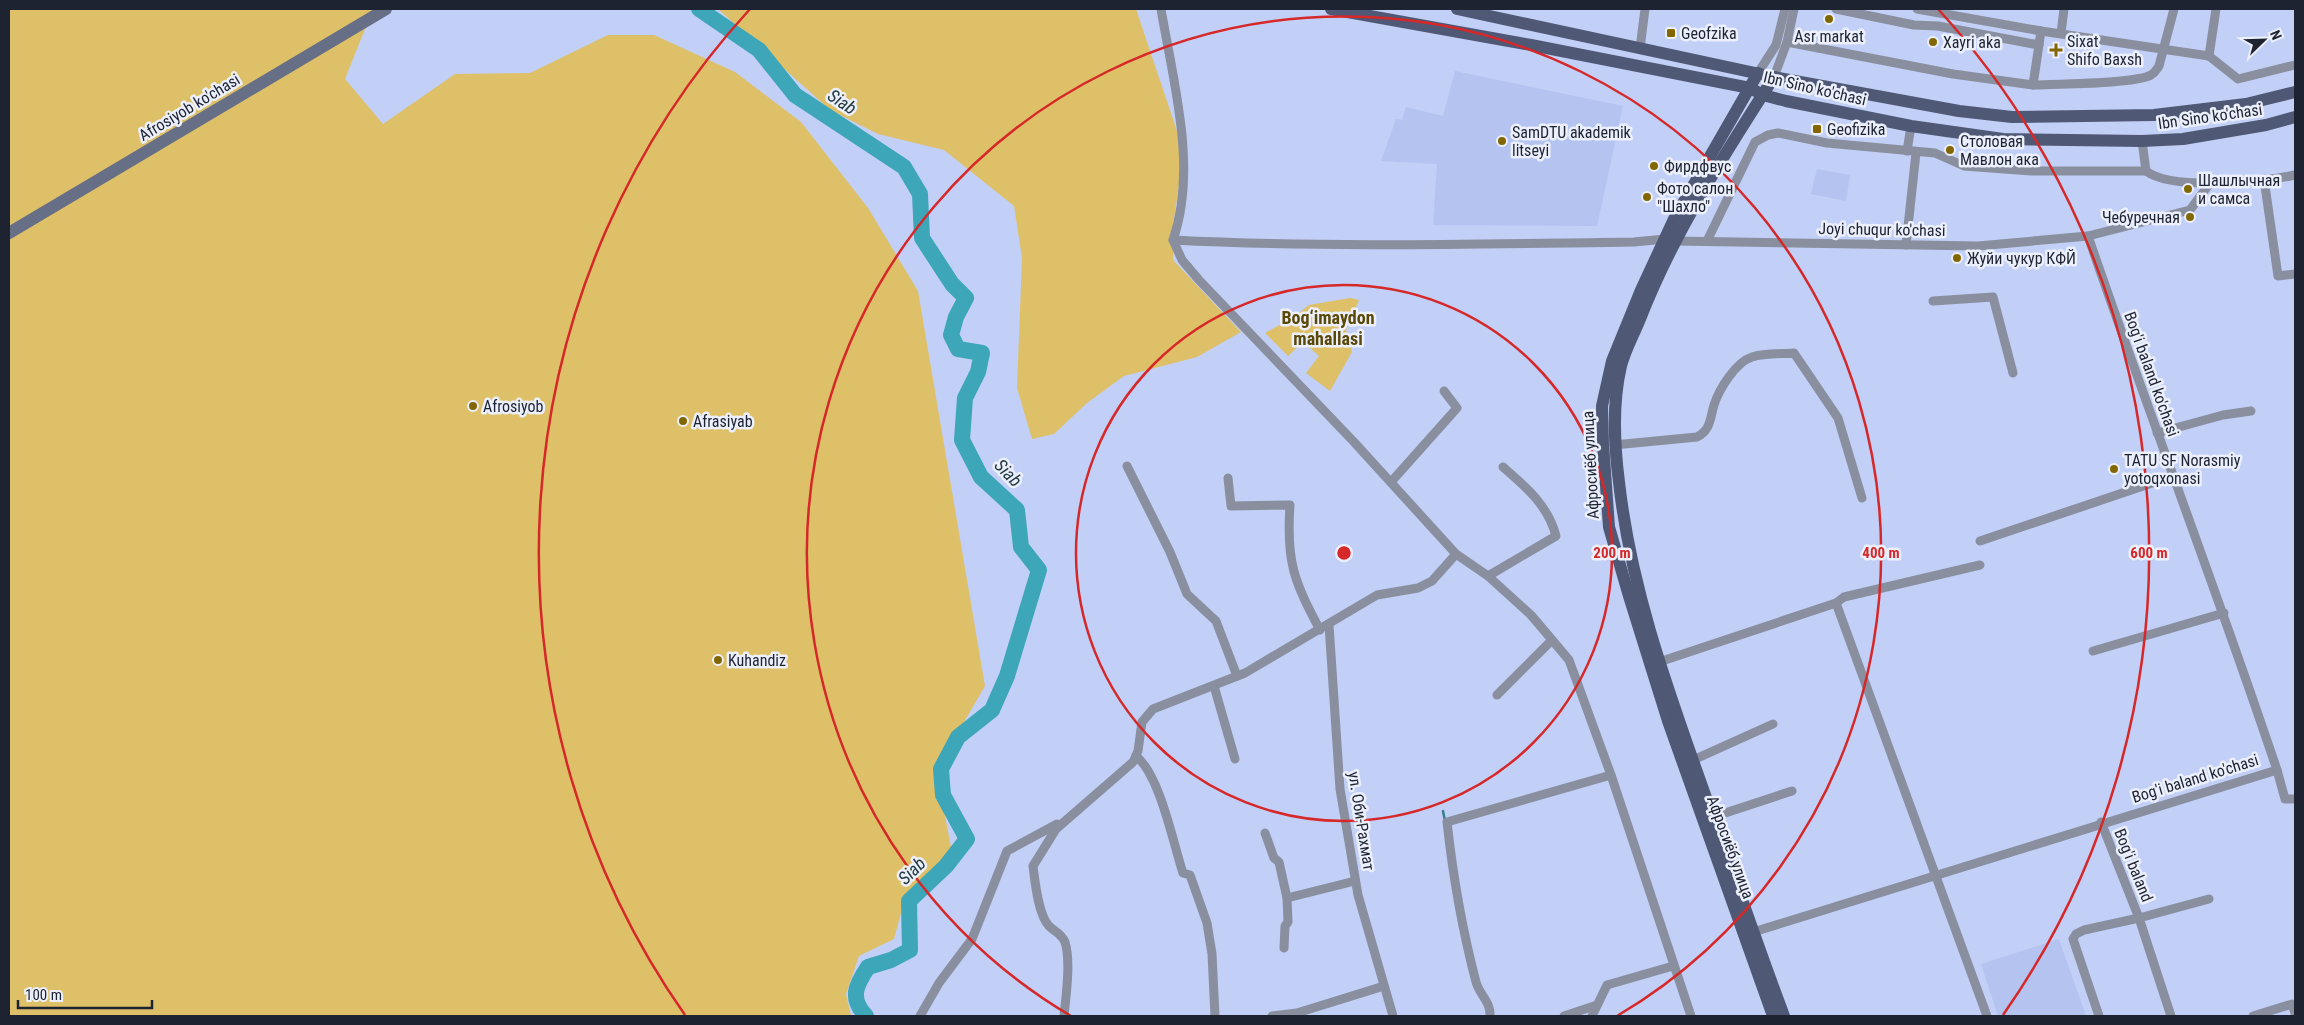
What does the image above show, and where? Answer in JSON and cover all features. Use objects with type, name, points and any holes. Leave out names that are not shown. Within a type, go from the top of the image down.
[{"type":"main road","name":"Ibn Sino ko'chasi","points":[[1331,9],[1531,45],[1750,88],[1763,95],[1911,126],[2003,138],[2142,141],[2183,139],[2266,125],[2295,117]]},
{"type":"main road","name":"Ibn Sino ko'chasi","points":[[1457,9],[1774,77],[1959,111],[2012,116],[2154,115],[2246,104],[2295,92]]},
{"type":"main road","name":"Афросиёб улица","points":[[1758,73],[1670,240],[1622,365],[1615,407],[1614,445],[1623,525],[1638,593],[1659,662],[1713,817],[1774,1016]]},
{"type":"main road","name":"Афросиёб улица","points":[[1749,934],[1668,721],[1609,527],[1602,444],[1602,406],[1612,361],[1641,290],[1670,240],[1774,77]]},
{"type":"street","name":"Afrosiyob ko'chasi","points":[[9,233],[386,9]]},
{"type":"street","points":[[1161,9],[1184,152],[1180,220],[1174,240],[1182,260],[1391,482],[1456,554],[1488,576],[1531,616],[1569,660],[1611,775],[1691,1016]]},
{"type":"street","points":[[1640,48],[1645,9]]},
{"type":"street","points":[[1758,73],[1776,46],[1785,9]]},
{"type":"street","points":[[1774,77],[1787,42],[1794,9]]},
{"type":"street","points":[[1836,9],[1914,25],[1938,26],[2039,45]]},
{"type":"street","points":[[1917,9],[2042,31],[2208,56],[2238,79],[2295,65]]},
{"type":"street","points":[[2061,33],[2064,9]]},
{"type":"street","points":[[1787,42],[1953,74],[2033,85],[2145,78],[2153,74],[2164,49],[2174,9]]},
{"type":"street","points":[[2208,56],[2216,9]]},
{"type":"street","points":[[2033,85],[2042,31]]},
{"type":"street","points":[[1906,151],[1911,126]]},
{"type":"street","points":[[1707,241],[1755,142],[1768,135],[1778,133],[1827,143],[1935,154],[1964,166],[2031,171],[2146,170]]},
{"type":"street","points":[[2142,141],[2146,170],[2154,177],[2164,180],[2210,183],[2295,175]]},
{"type":"street","points":[[1906,245],[1916,153]]},
{"type":"street","points":[[2264,179],[2278,276],[2295,274]]},
{"type":"street","points":[[2088,236],[2190,210],[2210,183]]},
{"type":"street","name":"Joyi chuqur ko'chasi","points":[[1174,240],[1231,243],[1438,244],[1670,240],[1978,246],[2088,236]]},
{"type":"street","name":"Bog'i baland ko'chasi","points":[[1749,934],[2101,822],[2277,770],[2224,613],[2157,433],[2088,236]]},
{"type":"street","points":[[1933,301],[1993,297],[2013,373]]},
{"type":"street","points":[[1614,445],[1697,437],[1703,434],[1709,427],[1719,393],[1742,362],[1752,357],[1794,353],[1838,418],[1862,498]]},
{"type":"street","points":[[1391,482],[1457,408],[1444,391]]},
{"type":"street","points":[[2157,433],[2224,415],[2251,411]]},
{"type":"street","points":[[1127,466],[1170,552],[1188,594],[1216,621],[1237,676]]},
{"type":"street","points":[[1488,576],[1556,536],[1553,524],[1538,499],[1503,467]]},
{"type":"street","points":[[1980,541],[2173,476]]},
{"type":"street","points":[[1228,478],[1231,506],[1290,505],[1288,533],[1290,563],[1299,590],[1320,630]]},
{"type":"street","points":[[1064,1016],[1067,956],[1064,942],[1058,931],[1048,925],[1043,915],[1033,866],[1049,837],[1128,767],[1136,756],[1142,722],[1153,709],[1237,676],[1320,630],[1377,595],[1418,588],[1432,581],[1456,554]]},
{"type":"street","points":[[1659,662],[1836,603],[1844,597],[1980,565]]},
{"type":"street","points":[[1836,603],[1987,1016]]},
{"type":"street","points":[[2093,651],[2224,613]]},
{"type":"street","name":"ул. Оби-Рахмат","points":[[1328,625],[1340,789],[1356,881],[1393,1016]]},
{"type":"street","points":[[1498,695],[1552,640]]},
{"type":"street","points":[[1214,686],[1235,759]]},
{"type":"street","points":[[1693,760],[1773,724]]},
{"type":"street","points":[[1136,756],[1144,762],[1155,783],[1183,873],[1190,875],[1207,923],[1212,954],[1215,1016]]},
{"type":"street","points":[[2277,770],[2285,798],[2295,798]]},
{"type":"street","points":[[1490,1016],[1490,1009],[1476,984],[1472,966],[1456,892],[1447,822],[1611,775]]},
{"type":"street","points":[[1713,817],[1792,791]]},
{"type":"street","points":[[920,1016],[939,983],[972,939],[1007,851],[1065,821]]},
{"type":"street","name":"Bog'i baland","points":[[2098,1016],[2073,939],[2076,934],[2084,930],[2139,918],[2101,822]]},
{"type":"street","points":[[1265,833],[1274,858],[1279,862],[1287,898],[1288,922],[1285,926],[1284,948]]},
{"type":"street","points":[[1287,898],[1356,881]]},
{"type":"street","points":[[2171,1016],[2139,918],[2209,899]]},
{"type":"street","points":[[1592,1016],[1607,985],[1673,966]]},
{"type":"street","points":[[1272,1016],[1297,1013],[1384,986]]},
{"type":"street","points":[[2253,1016],[2292,1004],[2295,1014]]},
{"type":"street","points":[[1564,1016],[1597,1005]]},
{"type":"shaded area","name":"Afrosiyob","points":[[9,9],[373,9],[345,79],[383,124],[455,74],[530,73],[608,35],[654,35],[735,72],[801,122],[868,208],[918,291],[985,686],[936,770],[952,852],[906,894],[894,939],[859,956],[846,994],[851,1016],[9,1016]]},
{"type":"shaded area","points":[[718,9],[1136,9],[1184,152],[1173,225],[1173,260],[1241,332],[1197,357],[1124,376],[1087,403],[1054,434],[1032,439],[1017,388],[1022,258],[1014,206],[944,150],[878,134],[830,110]]},
{"type":"shaded area","name":"SamDTU akademik litseyi","points":[[1455,71],[1623,106],[1597,226],[1433,225],[1437,164],[1381,161],[1396,119],[1402,120],[1406,107],[1443,116]]},
{"type":"shaded area","points":[[1817,169],[1850,175],[1846,201],[1811,194]]},
{"type":"shaded area","points":[[1350,298],[1359,300],[1346,330],[1352,352],[1330,391],[1306,373],[1319,356],[1303,342],[1288,356],[1265,333],[1294,317],[1309,305]]},
{"type":"shaded area","points":[[2059,939],[2086,1016],[1998,1016],[1981,964]]},
{"type":"waterway","name":"Siab","points":[[699,9],[759,50],[795,95],[904,167],[920,194],[922,238],[952,284],[966,298],[956,317],[951,335],[958,349],[982,353],[978,372],[965,398],[962,440],[981,477],[1017,510],[1021,547],[1039,570],[1007,676],[992,710],[958,737],[941,769],[943,795],[967,839],[946,866],[909,901],[910,950],[891,960],[868,967],[860,980],[856,997],[857,1003],[866,1016]]},
{"type":"waterway","points":[[1443,811],[1445,821]]},
{"type":"place","name":"Asr markat","points":[[1829,19]]},
{"type":"place","name":"Geofzika","points":[[1671,33]]},
{"type":"place","name":"Xayri aka","points":[[1933,42]]},
{"type":"place","name":"Sixat Shifo Baxsh","points":[[2056,50]]},
{"type":"place","name":"Geofizika","points":[[1817,129]]},
{"type":"place","name":"SamDTU akademik litseyi","points":[[1502,141]]},
{"type":"place","name":"Столовая Мавлон ака","points":[[1950,150]]},
{"type":"place","name":"Фирдфвус","points":[[1654,166]]},
{"type":"place","name":"Шашлычная и самса","points":[[2188,189]]},
{"type":"place","name":"Фото салон \"Шахло\"","points":[[1647,197]]},
{"type":"place","name":"Чебуречная","points":[[2190,217]]},
{"type":"place","name":"Жуйи чукур КФЙ","points":[[1957,258]]},
{"type":"place","name":"Afrosiyob","points":[[473,406]]},
{"type":"place","name":"Afrasiyab","points":[[683,421]]},
{"type":"place","name":"TATU SF Norasmiy yotoqxonasi","points":[[2114,469]]},
{"type":"place","name":"Kuhandiz","points":[[718,660]]},
{"type":"district","name":"Bog‘imaydon mahallasi","points":[[1328,328]]}]
